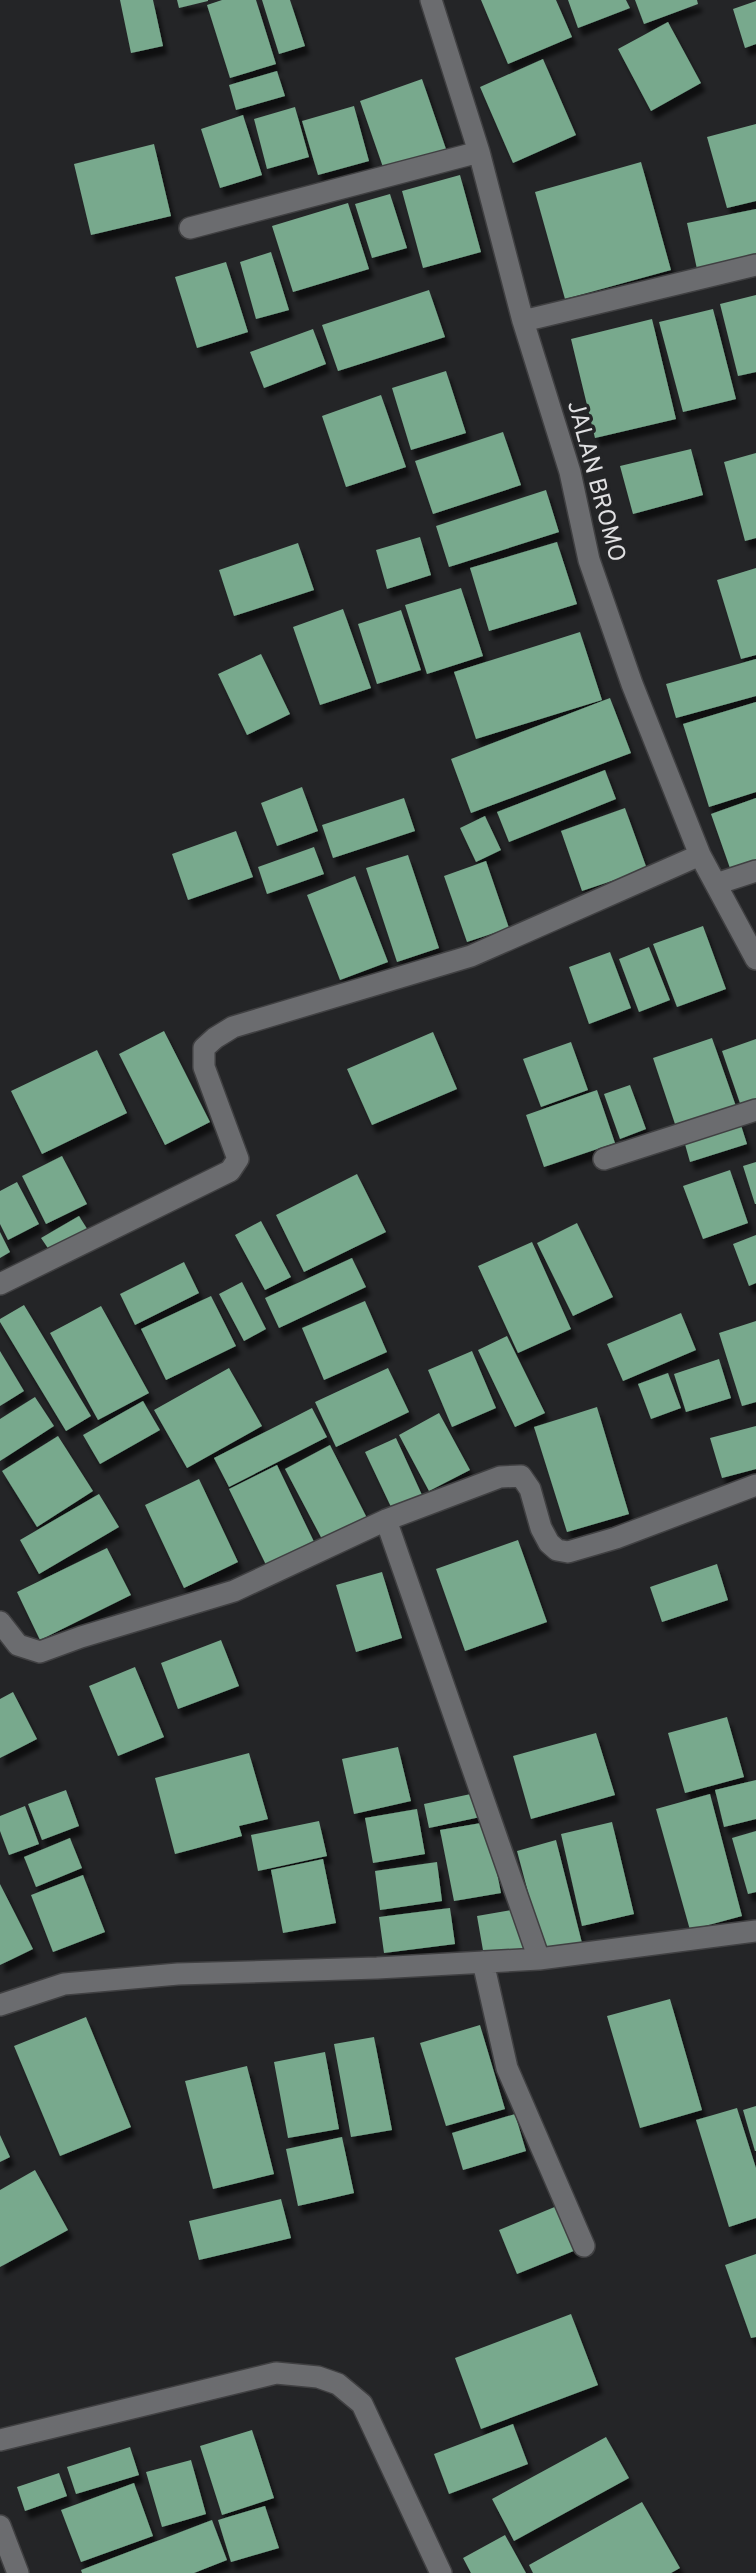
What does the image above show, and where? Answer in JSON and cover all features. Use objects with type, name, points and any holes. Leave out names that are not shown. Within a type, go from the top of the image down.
[{"type":"street","name":"JALAN BROMO","points":[[431,0],[479,152],[523,321],[570,472],[589,560],[632,684],[700,855],[756,959]]},
{"type":"street","points":[[190,228],[479,152]]},
{"type":"street","points":[[523,321],[756,265]]},
{"type":"street","points":[[0,1284],[230,1171],[238,1159],[204,1067],[204,1048],[215,1038],[233,1027],[471,956],[700,855]]},
{"type":"street","points":[[716,884],[756,871]]},
{"type":"street","points":[[604,1158],[756,1110]]},
{"type":"street","points":[[0,1622],[18,1644],[40,1652],[234,1591],[386,1520],[500,1477],[521,1476],[530,1489],[541,1528],[549,1543],[557,1550],[568,1552],[616,1538],[756,1485]]},
{"type":"street","points":[[386,1520],[539,1959]]},
{"type":"street","points":[[0,2005],[64,1984],[178,1974],[377,1968],[539,1959],[756,1931]]},
{"type":"street","points":[[483,1962],[506,2067],[584,2246]]},
{"type":"street","points":[[0,2440],[276,2373],[318,2376],[338,2384],[362,2404],[441,2573]]},
{"type":"street","points":[[0,2526],[18,2573]]},
{"type":"building","points":[[120,0],[153,0],[163,46],[131,53]]},
{"type":"building","points":[[177,0],[208,0],[208,1],[179,8]]},
{"type":"building","points":[[222,0],[256,0],[276,64],[230,78],[207,5]]},
{"type":"building","points":[[262,0],[290,0],[305,46],[279,54]]},
{"type":"building","points":[[481,0],[556,0],[572,37],[508,64]]},
{"type":"building","points":[[568,0],[626,0],[630,8],[578,28]]},
{"type":"building","points":[[635,0],[697,0],[698,4],[644,24]]},
{"type":"building","points":[[756,1],[756,44],[745,48],[733,9]]},
{"type":"building","points":[[668,22],[701,83],[651,111],[618,49]]},
{"type":"building","points":[[543,59],[576,135],[513,163],[480,87]]},
{"type":"building","points":[[277,71],[285,96],[236,110],[229,85]]},
{"type":"building","points":[[422,79],[446,149],[384,170],[360,101]]},
{"type":"building","points":[[354,106],[369,161],[318,175],[302,121]]},
{"type":"building","points":[[295,107],[309,157],[267,169],[254,119]]},
{"type":"building","points":[[243,115],[262,175],[220,188],[201,129]]},
{"type":"building","points":[[756,124],[756,201],[727,208],[707,137]]},
{"type":"building","points":[[154,144],[171,216],[91,235],[74,164]]},
{"type":"building","points":[[641,162],[671,270],[565,299],[535,192]]},
{"type":"building","points":[[460,175],[481,252],[423,268],[402,191]]},
{"type":"building","points":[[390,194],[407,248],[372,258],[355,204]]},
{"type":"building","points":[[348,203],[369,269],[293,292],[272,226]]},
{"type":"building","points":[[756,209],[756,257],[697,269],[687,223]]},
{"type":"building","points":[[271,252],[289,310],[256,319],[240,262]]},
{"type":"building","points":[[226,262],[248,332],[197,348],[175,277]]},
{"type":"building","points":[[429,290],[445,337],[338,371],[322,325]]},
{"type":"building","points":[[756,295],[756,372],[738,376],[720,304]]},
{"type":"building","points":[[713,309],[736,399],[683,412],[659,322]]},
{"type":"building","points":[[652,319],[676,419],[595,438],[571,339]]},
{"type":"building","points":[[313,329],[326,364],[264,388],[250,352]]},
{"type":"building","points":[[446,371],[466,433],[411,450],[392,388]]},
{"type":"building","points":[[381,395],[406,467],[346,487],[322,416]]},
{"type":"building","points":[[503,432],[521,485],[433,514],[415,461]]},
{"type":"building","points":[[691,449],[703,495],[633,514],[620,466]]},
{"type":"building","points":[[756,453],[756,538],[745,541],[724,462]]},
{"type":"building","points":[[546,490],[559,532],[449,567],[436,526]]},
{"type":"building","points":[[420,537],[431,575],[387,589],[376,550]]},
{"type":"building","points":[[557,542],[577,604],[489,631],[470,568]]},
{"type":"building","points":[[298,543],[314,590],[234,616],[219,570]]},
{"type":"building","points":[[756,568],[756,655],[741,659],[717,580]]},
{"type":"building","points":[[461,588],[483,656],[427,674],[405,605]]},
{"type":"building","points":[[343,609],[371,688],[320,705],[293,627]]},
{"type":"building","points":[[401,610],[421,670],[377,684],[358,624]]},
{"type":"building","points":[[580,632],[602,700],[476,739],[454,672]]},
{"type":"building","points":[[261,654],[290,714],[247,735],[218,674]]},
{"type":"building","points":[[756,659],[756,696],[676,718],[666,684]]},
{"type":"building","points":[[610,698],[631,753],[471,813],[451,759]]},
{"type":"building","points":[[756,702],[756,792],[709,807],[683,724]]},
{"type":"building","points":[[605,770],[616,799],[509,842],[497,812]]},
{"type":"building","points":[[302,787],[318,831],[277,846],[261,803]]},
{"type":"building","points":[[404,798],[415,831],[333,858],[322,825]]},
{"type":"building","points":[[756,798],[756,862],[731,871],[711,814]]},
{"type":"building","points":[[625,808],[647,869],[582,891],[561,831]]},
{"type":"building","points":[[485,816],[501,850],[476,862],[460,828]]},
{"type":"building","points":[[236,831],[253,877],[188,900],[172,854]]},
{"type":"building","points":[[314,847],[324,874],[267,894],[258,867]]},
{"type":"building","points":[[408,855],[439,948],[397,962],[366,868]]},
{"type":"building","points":[[486,861],[509,928],[467,942],[444,876]]},
{"type":"building","points":[[355,876],[388,962],[340,980],[307,895]]},
{"type":"building","points":[[703,926],[726,989],[677,1007],[653,944]]},
{"type":"building","points":[[649,947],[670,1000],[639,1012],[619,959]]},
{"type":"building","points":[[610,952],[631,1008],[589,1024],[569,967]]},
{"type":"building","points":[[164,1031],[210,1122],[165,1145],[119,1054]]},
{"type":"building","points":[[433,1032],[457,1089],[372,1125],[347,1069]]},
{"type":"building","points":[[712,1038],[738,1112],[678,1133],[653,1058]]},
{"type":"building","points":[[756,1039],[756,1104],[742,1109],[722,1051]]},
{"type":"building","points":[[571,1042],[588,1090],[541,1107],[523,1059]]},
{"type":"building","points":[[97,1050],[127,1113],[42,1154],[11,1091]]},
{"type":"building","points":[[630,1085],[646,1129],[620,1139],[604,1094]]},
{"type":"building","points":[[597,1090],[615,1143],[544,1167],[526,1115]]},
{"type":"building","points":[[739,1119],[747,1144],[690,1162],[683,1137]]},
{"type":"building","points":[[62,1156],[87,1204],[46,1224],[22,1176]]},
{"type":"building","points":[[756,1162],[756,1204],[755,1204],[743,1166]]},
{"type":"building","points":[[730,1170],[748,1223],[703,1239],[683,1186]]},
{"type":"building","points":[[357,1174],[386,1232],[304,1272],[276,1215]]},
{"type":"building","points":[[17,1182],[39,1224],[8,1240],[0,1224],[0,1191]]},
{"type":"building","points":[[79,1216],[91,1235],[54,1257],[41,1238]]},
{"type":"building","points":[[261,1221],[291,1277],[265,1290],[235,1235]]},
{"type":"building","points":[[577,1223],[613,1297],[573,1316],[537,1243]]},
{"type":"building","points":[[0,1232],[10,1252],[0,1258]]},
{"type":"building","points":[[756,1235],[756,1283],[749,1286],[733,1244]]},
{"type":"building","points":[[532,1242],[571,1329],[518,1353],[478,1266]]},
{"type":"building","points":[[352,1258],[366,1287],[279,1328],[265,1298]]},
{"type":"building","points":[[184,1262],[199,1293],[135,1325],[120,1294]]},
{"type":"building","points":[[242,1282],[266,1329],[244,1341],[219,1294]]},
{"type":"building","points":[[211,1296],[236,1346],[166,1380],[141,1329]]},
{"type":"building","points":[[365,1301],[387,1352],[324,1380],[302,1328]]},
{"type":"building","points":[[24,1305],[91,1416],[66,1431],[0,1322],[0,1319]]},
{"type":"building","points":[[101,1306],[149,1393],[98,1420],[50,1333]]},
{"type":"building","points":[[681,1313],[696,1350],[623,1381],[607,1344]]},
{"type":"building","points":[[756,1321],[756,1402],[742,1406],[719,1333]]},
{"type":"building","points":[[507,1336],[545,1413],[515,1427],[478,1350]]},
{"type":"building","points":[[0,1351],[24,1391],[0,1406]]},
{"type":"building","points":[[472,1351],[496,1408],[452,1427],[428,1370]]},
{"type":"building","points":[[719,1359],[731,1398],[686,1412],[674,1374]]},
{"type":"building","points":[[229,1368],[262,1426],[187,1468],[154,1410]]},
{"type":"building","points":[[388,1368],[409,1412],[336,1447],[315,1402]]},
{"type":"building","points":[[668,1373],[681,1408],[651,1419],[638,1384]]},
{"type":"building","points":[[35,1397],[54,1426],[0,1461],[0,1419]]},
{"type":"building","points":[[143,1401],[160,1430],[100,1464],[83,1435]]},
{"type":"building","points":[[597,1407],[629,1514],[567,1532],[534,1427]]},
{"type":"building","points":[[312,1408],[327,1437],[229,1487],[214,1458]]},
{"type":"building","points":[[439,1413],[470,1470],[429,1491],[399,1435]]},
{"type":"building","points":[[756,1426],[756,1469],[722,1478],[710,1438]]},
{"type":"building","points":[[58,1436],[93,1491],[37,1527],[2,1471]]},
{"type":"building","points":[[396,1438],[422,1495],[392,1509],[365,1452]]},
{"type":"building","points":[[330,1445],[367,1518],[323,1541],[285,1469]]},
{"type":"building","points":[[277,1465],[318,1550],[270,1573],[229,1489]]},
{"type":"building","points":[[199,1479],[238,1562],[184,1588],[145,1505]]},
{"type":"building","points":[[99,1494],[119,1527],[39,1574],[20,1540]]},
{"type":"building","points":[[518,1540],[547,1622],[465,1651],[436,1569]]},
{"type":"building","points":[[107,1548],[131,1595],[40,1640],[17,1592]]},
{"type":"building","points":[[717,1564],[728,1600],[662,1622],[650,1587]]},
{"type":"building","points":[[382,1572],[402,1638],[356,1652],[336,1585]]},
{"type":"building","points":[[221,1640],[239,1686],[178,1709],[161,1663]]},
{"type":"building","points":[[135,1667],[164,1737],[118,1756],[89,1686]]},
{"type":"building","points":[[13,1692],[37,1739],[0,1758],[0,1699]]},
{"type":"building","points":[[727,1717],[744,1777],[685,1793],[668,1733]]},
{"type":"building","points":[[596,1733],[615,1795],[531,1819],[513,1756]]},
{"type":"building","points":[[398,1747],[411,1801],[354,1814],[342,1759]]},
{"type":"building","points":[[249,1753],[268,1819],[239,1826],[242,1836],[175,1854],[155,1778]]},
{"type":"building","points":[[756,1780],[756,1819],[724,1827],[715,1790]]},
{"type":"building","points":[[66,1790],[79,1826],[42,1840],[28,1804]]},
{"type":"building","points":[[480,1792],[485,1816],[429,1828],[424,1804]]},
{"type":"building","points":[[710,1794],[742,1916],[690,1930],[656,1809]]},
{"type":"building","points":[[25,1806],[39,1844],[9,1855],[0,1831],[0,1816]]},
{"type":"building","points":[[417,1809],[425,1854],[373,1863],[365,1818]]},
{"type":"building","points":[[319,1821],[327,1856],[258,1871],[251,1835]]},
{"type":"building","points":[[487,1822],[501,1893],[454,1901],[440,1830]]},
{"type":"building","points":[[612,1822],[634,1914],[582,1926],[561,1834]]},
{"type":"building","points":[[756,1831],[756,1892],[748,1894],[732,1838]]},
{"type":"building","points":[[70,1838],[82,1868],[36,1887],[24,1857]]},
{"type":"building","points":[[556,1840],[582,1943],[544,1952],[517,1851]]},
{"type":"building","points":[[323,1859],[336,1923],[283,1933],[271,1870]]},
{"type":"building","points":[[437,1862],[442,1901],[380,1910],[375,1871]]},
{"type":"building","points":[[83,1875],[105,1932],[53,1952],[31,1895]]},
{"type":"building","points":[[0,1884],[33,1949],[0,1965]]},
{"type":"building","points":[[450,1908],[455,1944],[384,1953],[379,1917]]},
{"type":"building","points":[[517,1909],[524,1949],[484,1956],[477,1916]]},
{"type":"building","points":[[670,1999],[702,2110],[640,2128],[607,2016]]},
{"type":"building","points":[[86,2017],[131,2127],[60,2156],[14,2046]]},
{"type":"building","points":[[480,2025],[505,2109],[446,2126],[420,2043]]},
{"type":"building","points":[[374,2037],[392,2130],[351,2137],[334,2044]]},
{"type":"building","points":[[325,2052],[339,2129],[288,2138],[274,2062]]},
{"type":"building","points":[[247,2066],[274,2174],[213,2189],[185,2081]]},
{"type":"building","points":[[756,2106],[756,2151],[755,2151],[743,2110]]},
{"type":"building","points":[[737,2108],[756,2168],[756,2218],[729,2227],[696,2120]]},
{"type":"building","points":[[515,2114],[526,2151],[463,2170],[452,2133]]},
{"type":"building","points":[[0,2135],[10,2157],[0,2162]]},
{"type":"building","points":[[342,2137],[354,2193],[298,2206],[286,2149]]},
{"type":"building","points":[[35,2170],[68,2230],[0,2267],[0,2190]]},
{"type":"building","points":[[281,2199],[291,2238],[199,2260],[189,2221]]},
{"type":"building","points":[[557,2206],[576,2250],[517,2274],[499,2230]]},
{"type":"building","points":[[756,2254],[756,2337],[751,2338],[725,2265]]},
{"type":"building","points":[[571,2314],[598,2385],[481,2429],[455,2358]]},
{"type":"building","points":[[513,2424],[528,2464],[449,2494],[434,2454]]},
{"type":"building","points":[[252,2430],[274,2498],[222,2515],[200,2446]]},
{"type":"building","points":[[606,2437],[629,2478],[514,2541],[492,2499]]},
{"type":"building","points":[[130,2447],[139,2475],[76,2494],[67,2467]]},
{"type":"building","points":[[191,2460],[206,2514],[162,2527],[146,2472]]},
{"type":"building","points":[[59,2473],[67,2496],[25,2511],[17,2487]]},
{"type":"building","points":[[134,2483],[153,2536],[81,2562],[61,2510]]},
{"type":"building","points":[[642,2502],[680,2568],[671,2573],[533,2573],[529,2565]]},
{"type":"building","points":[[265,2506],[279,2548],[231,2562],[218,2520]]},
{"type":"building","points":[[212,2520],[227,2560],[194,2573],[82,2573],[81,2570]]},
{"type":"building","points":[[505,2535],[526,2573],[471,2573],[463,2558]]}]
